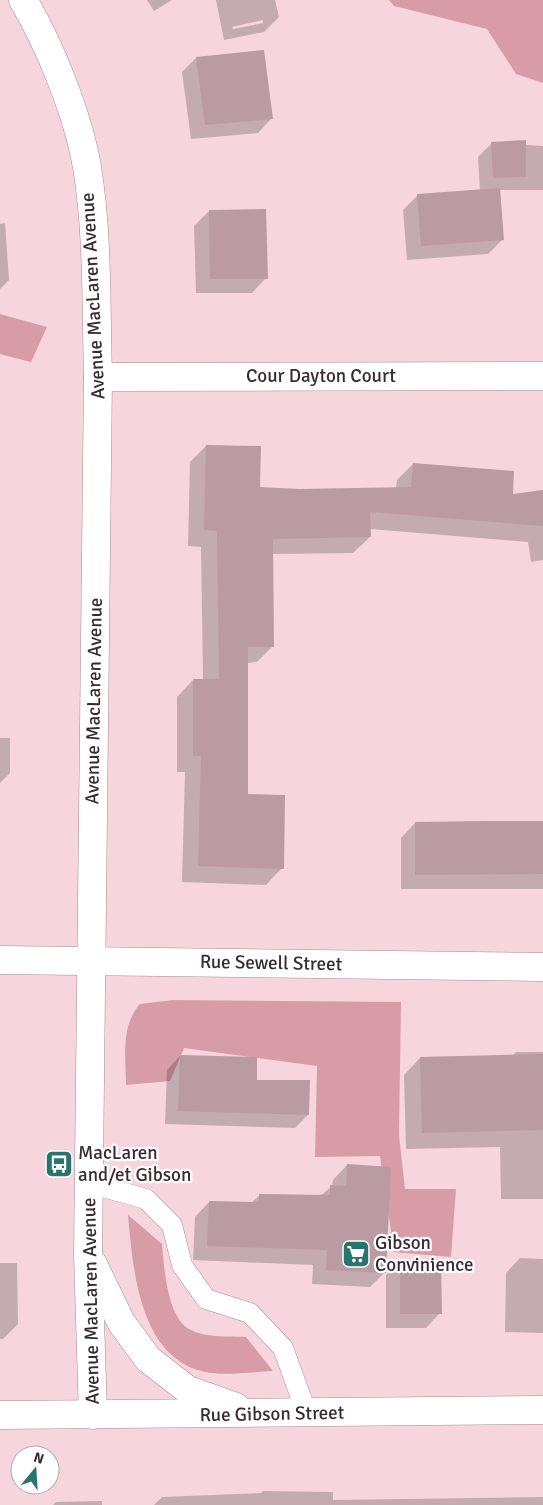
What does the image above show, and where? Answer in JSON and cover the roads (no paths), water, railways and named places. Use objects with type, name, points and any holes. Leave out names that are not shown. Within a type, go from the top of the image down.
[{"type":"street","name":"Avenue MacLaren Avenue","points":[[23,0],[32,16],[67,97],[86,166],[93,239],[98,377],[88,1254],[94,1415]]},
{"type":"street","name":"Cour Dayton Court","points":[[98,377],[543,376]]},
{"type":"street","name":"Rue Sewell Street","points":[[0,960],[543,967]]},
{"type":"street","points":[[88,1254],[121,1322],[148,1359],[188,1390],[255,1414]]},
{"type":"street","name":"Rue Gibson Street","points":[[0,1415],[307,1414],[543,1410]]},
{"type":"lane","points":[[89,1183],[146,1199],[172,1225],[182,1265],[206,1299],[250,1313],[283,1348],[307,1414]]},
{"type":"place","name":"MacLaren and/et Gibson","points":[[59,1164]]},
{"type":"place","name":"Gibson Convinience","points":[[356,1254]]}]
